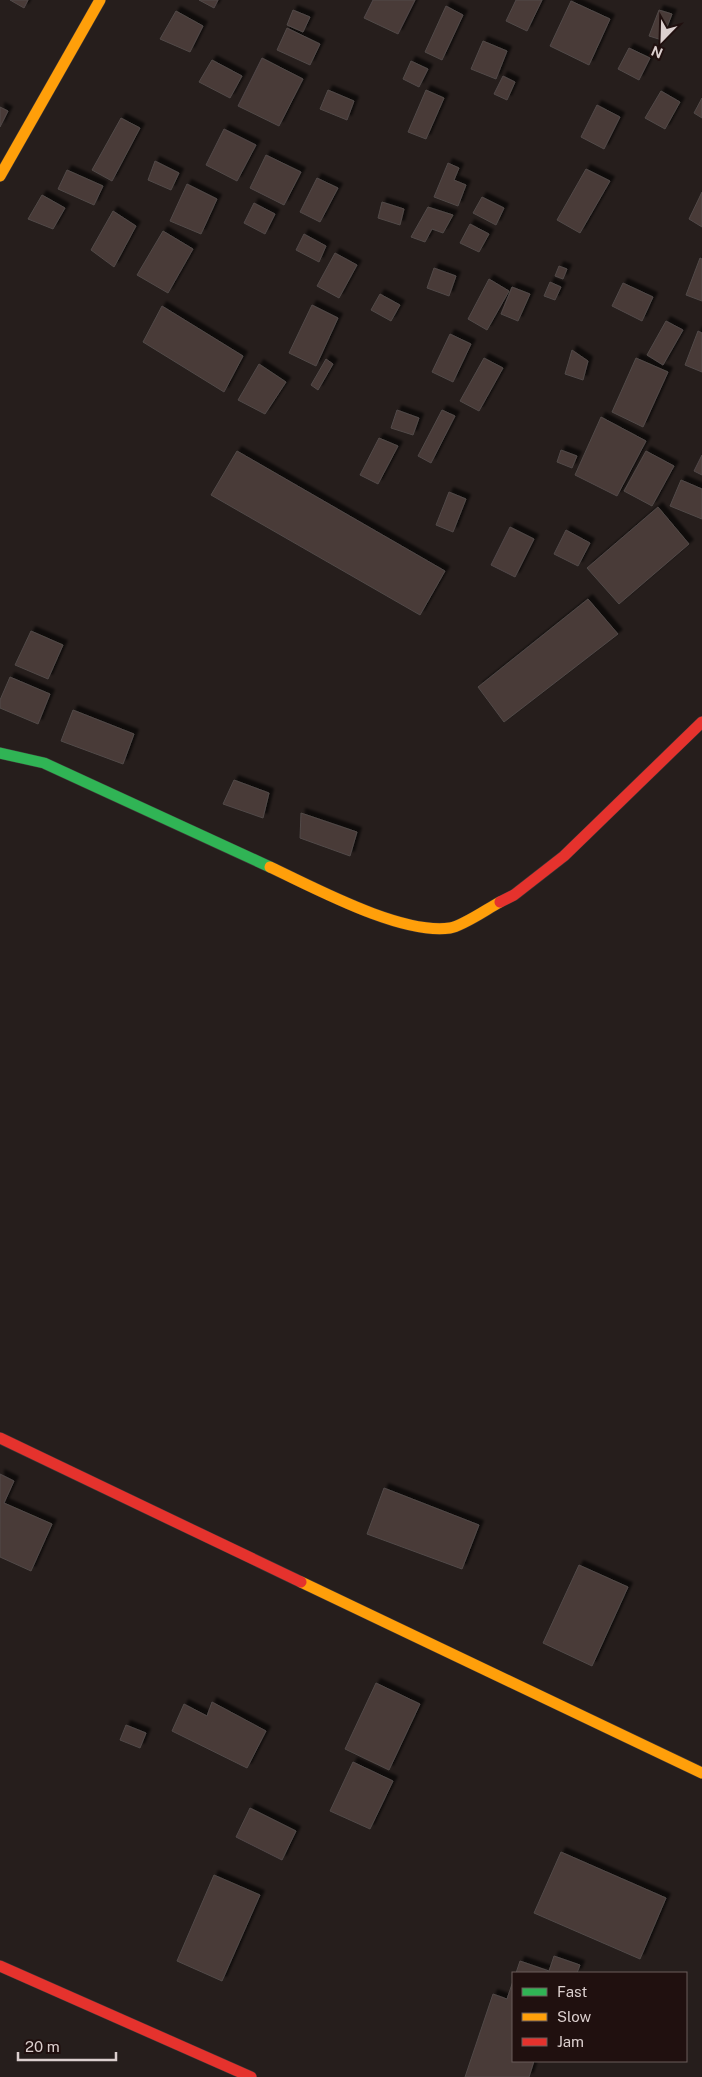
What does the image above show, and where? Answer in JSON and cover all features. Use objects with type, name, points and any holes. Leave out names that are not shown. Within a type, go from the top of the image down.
[{"type":"street","points":[[0,176],[100,0]]},
{"type":"street","points":[[0,753],[44,763],[356,908],[419,928],[451,928],[514,895],[564,856],[702,722]]},
{"type":"street","points":[[0,1438],[702,1773]]},
{"type":"street","points":[[0,1966],[251,2077]]},
{"type":"building","points":[[10,0],[28,0],[24,8]]},
{"type":"building","points":[[199,0],[218,0],[214,8]]},
{"type":"building","points":[[373,0],[415,0],[398,34],[364,18]]},
{"type":"building","points":[[516,0],[542,0],[527,31],[506,21]]},
{"type":"building","points":[[571,1],[610,19],[589,65],[550,46]]},
{"type":"building","points":[[446,6],[463,15],[442,60],[425,52]]},
{"type":"building","points":[[293,10],[310,17],[303,32],[287,25]]},
{"type":"building","points":[[659,10],[672,14],[662,40],[649,36]]},
{"type":"building","points":[[176,11],[203,26],[190,52],[160,39]]},
{"type":"building","points":[[287,28],[320,44],[310,65],[277,50]]},
{"type":"building","points":[[483,41],[507,51],[496,79],[471,69]]},
{"type":"building","points":[[629,48],[650,58],[639,80],[618,69]]},
{"type":"building","points":[[262,58],[303,79],[279,126],[238,106]]},
{"type":"building","points":[[212,60],[242,76],[230,98],[199,82]]},
{"type":"building","points":[[411,61],[428,69],[419,87],[403,79]]},
{"type":"building","points":[[503,76],[515,82],[507,100],[494,94]]},
{"type":"building","points":[[328,90],[354,101],[347,120],[320,109]]},
{"type":"building","points":[[426,90],[444,98],[426,139],[408,132]]},
{"type":"building","points":[[661,91],[680,102],[665,129],[645,118]]},
{"type":"building","points":[[702,98],[702,118],[694,113]]},
{"type":"building","points":[[597,105],[620,117],[604,149],[581,137]]},
{"type":"building","points":[[0,107],[8,111],[0,127]]},
{"type":"building","points":[[121,118],[140,128],[112,181],[92,170]]},
{"type":"building","points":[[224,129],[256,145],[237,181],[206,165]]},
{"type":"building","points":[[266,155],[301,172],[284,205],[250,188]]},
{"type":"building","points":[[155,161],[179,173],[171,190],[148,180]]},
{"type":"building","points":[[448,163],[459,168],[454,180],[466,185],[458,206],[434,197]]},
{"type":"building","points":[[586,169],[610,181],[580,233],[557,220]]},
{"type":"building","points":[[67,170],[103,186],[94,205],[58,189]]},
{"type":"building","points":[[317,178],[338,188],[320,222],[300,212]]},
{"type":"building","points":[[187,184],[217,199],[201,234],[170,221]]},
{"type":"building","points":[[702,192],[702,227],[689,219]]},
{"type":"building","points":[[42,195],[65,208],[53,229],[28,219]]},
{"type":"building","points":[[482,197],[504,208],[496,225],[473,213]]},
{"type":"building","points":[[382,202],[404,209],[400,225],[378,218]]},
{"type":"building","points":[[254,203],[275,214],[265,234],[244,223]]},
{"type":"building","points":[[428,207],[453,215],[443,233],[432,229],[425,242],[411,237]]},
{"type":"building","points":[[113,211],[136,226],[114,267],[91,250]]},
{"type":"building","points":[[470,224],[489,234],[479,252],[460,243]]},
{"type":"building","points":[[163,231],[193,249],[168,293],[137,275]]},
{"type":"building","points":[[304,234],[326,246],[319,262],[296,250]]},
{"type":"building","points":[[335,253],[357,265],[339,298],[317,286]]},
{"type":"building","points":[[700,258],[702,259],[702,301],[686,295]]},
{"type":"building","points":[[559,266],[567,269],[563,279],[555,276]]},
{"type":"building","points":[[434,268],[456,276],[449,296],[427,288]]},
{"type":"building","points":[[489,279],[509,291],[487,330],[468,319]]},
{"type":"building","points":[[550,282],[561,287],[555,300],[544,296]]},
{"type":"building","points":[[623,283],[653,297],[642,321],[612,306]]},
{"type":"building","points":[[512,287],[530,294],[518,321],[501,314]]},
{"type":"building","points":[[380,294],[400,305],[391,321],[371,310]]},
{"type":"building","points":[[312,305],[338,318],[316,366],[289,353]]},
{"type":"building","points":[[162,306],[243,356],[224,392],[143,342]]},
{"type":"building","points":[[666,321],[683,330],[663,365],[647,355]]},
{"type":"building","points":[[698,331],[702,333],[702,372],[685,365]]},
{"type":"building","points":[[450,334],[471,344],[453,382],[432,372]]},
{"type":"building","points":[[572,350],[588,361],[583,380],[565,374]]},
{"type":"building","points":[[484,358],[503,368],[479,411],[460,401]]},
{"type":"building","points":[[636,358],[668,372],[643,427],[612,412]]},
{"type":"building","points":[[326,359],[333,364],[318,390],[311,385]]},
{"type":"building","points":[[259,364],[286,382],[265,414],[238,400]]},
{"type":"building","points":[[397,410],[419,418],[413,435],[391,428]]},
{"type":"building","points":[[442,410],[455,416],[431,463],[418,456]]},
{"type":"building","points":[[601,417],[646,441],[617,496],[575,475]]},
{"type":"building","points":[[379,438],[398,446],[378,484],[360,475]]},
{"type":"building","points":[[561,450],[577,456],[572,468],[557,462]]},
{"type":"building","points":[[237,451],[445,571],[420,615],[211,495]]},
{"type":"building","points":[[646,451],[674,466],[652,506],[624,491]]},
{"type":"building","points":[[702,455],[702,475],[694,471]]},
{"type":"building","points":[[681,480],[702,489],[702,519],[670,506]]},
{"type":"building","points":[[449,492],[466,499],[453,532],[436,525]]},
{"type":"building","points":[[658,507],[689,544],[619,604],[587,568]]},
{"type":"building","points":[[510,527],[534,539],[515,577],[491,565]]},
{"type":"building","points":[[566,530],[590,543],[578,566],[554,554]]},
{"type":"building","points":[[588,599],[618,634],[504,722],[478,687]]},
{"type":"building","points":[[31,631],[63,645],[48,679],[15,665]]},
{"type":"building","points":[[10,677],[50,694],[38,724],[0,708],[0,700]]},
{"type":"building","points":[[73,710],[134,734],[123,764],[61,741]]},
{"type":"building","points":[[234,780],[269,793],[263,818],[223,804]]},
{"type":"building","points":[[301,813],[357,832],[350,856],[300,838]]},
{"type":"building","points":[[0,1474],[14,1481],[4,1503],[52,1524],[31,1571],[0,1557]]},
{"type":"building","points":[[384,1488],[479,1525],[462,1569],[367,1534]]},
{"type":"building","points":[[579,1565],[628,1587],[592,1666],[543,1643]]},
{"type":"building","points":[[376,1683],[420,1704],[389,1770],[345,1749]]},
{"type":"building","points":[[212,1702],[266,1731],[247,1768],[172,1731],[184,1704],[207,1716]]},
{"type":"building","points":[[126,1725],[146,1733],[140,1748],[120,1740]]},
{"type":"building","points":[[353,1762],[393,1781],[370,1829],[330,1811]]},
{"type":"building","points":[[250,1808],[296,1831],[282,1860],[236,1837]]},
{"type":"building","points":[[561,1852],[666,1898],[640,1959],[534,1913]]},
{"type":"building","points":[[214,1875],[260,1895],[222,1981],[177,1961]]},
{"type":"building","points":[[554,1956],[580,1965],[577,1972],[516,1972],[520,1961],[549,1971]]},
{"type":"building","points":[[512,1984],[512,2062],[534,2062],[529,2077],[465,2077],[493,1994],[507,1999]]},
{"type":"traffic: fast","points":[[0,753],[44,763],[270,867]]},
{"type":"traffic: slow","points":[[0,176],[100,0]]},
{"type":"traffic: slow","points":[[270,867],[358,908],[408,924],[430,928],[455,927],[500,902]]},
{"type":"traffic: slow","points":[[301,1582],[702,1773]]},
{"type":"traffic: jam","points":[[500,902],[514,895],[564,856],[702,722]]},
{"type":"traffic: jam","points":[[0,1438],[301,1582]]},
{"type":"traffic: jam","points":[[0,1966],[251,2077]]}]
